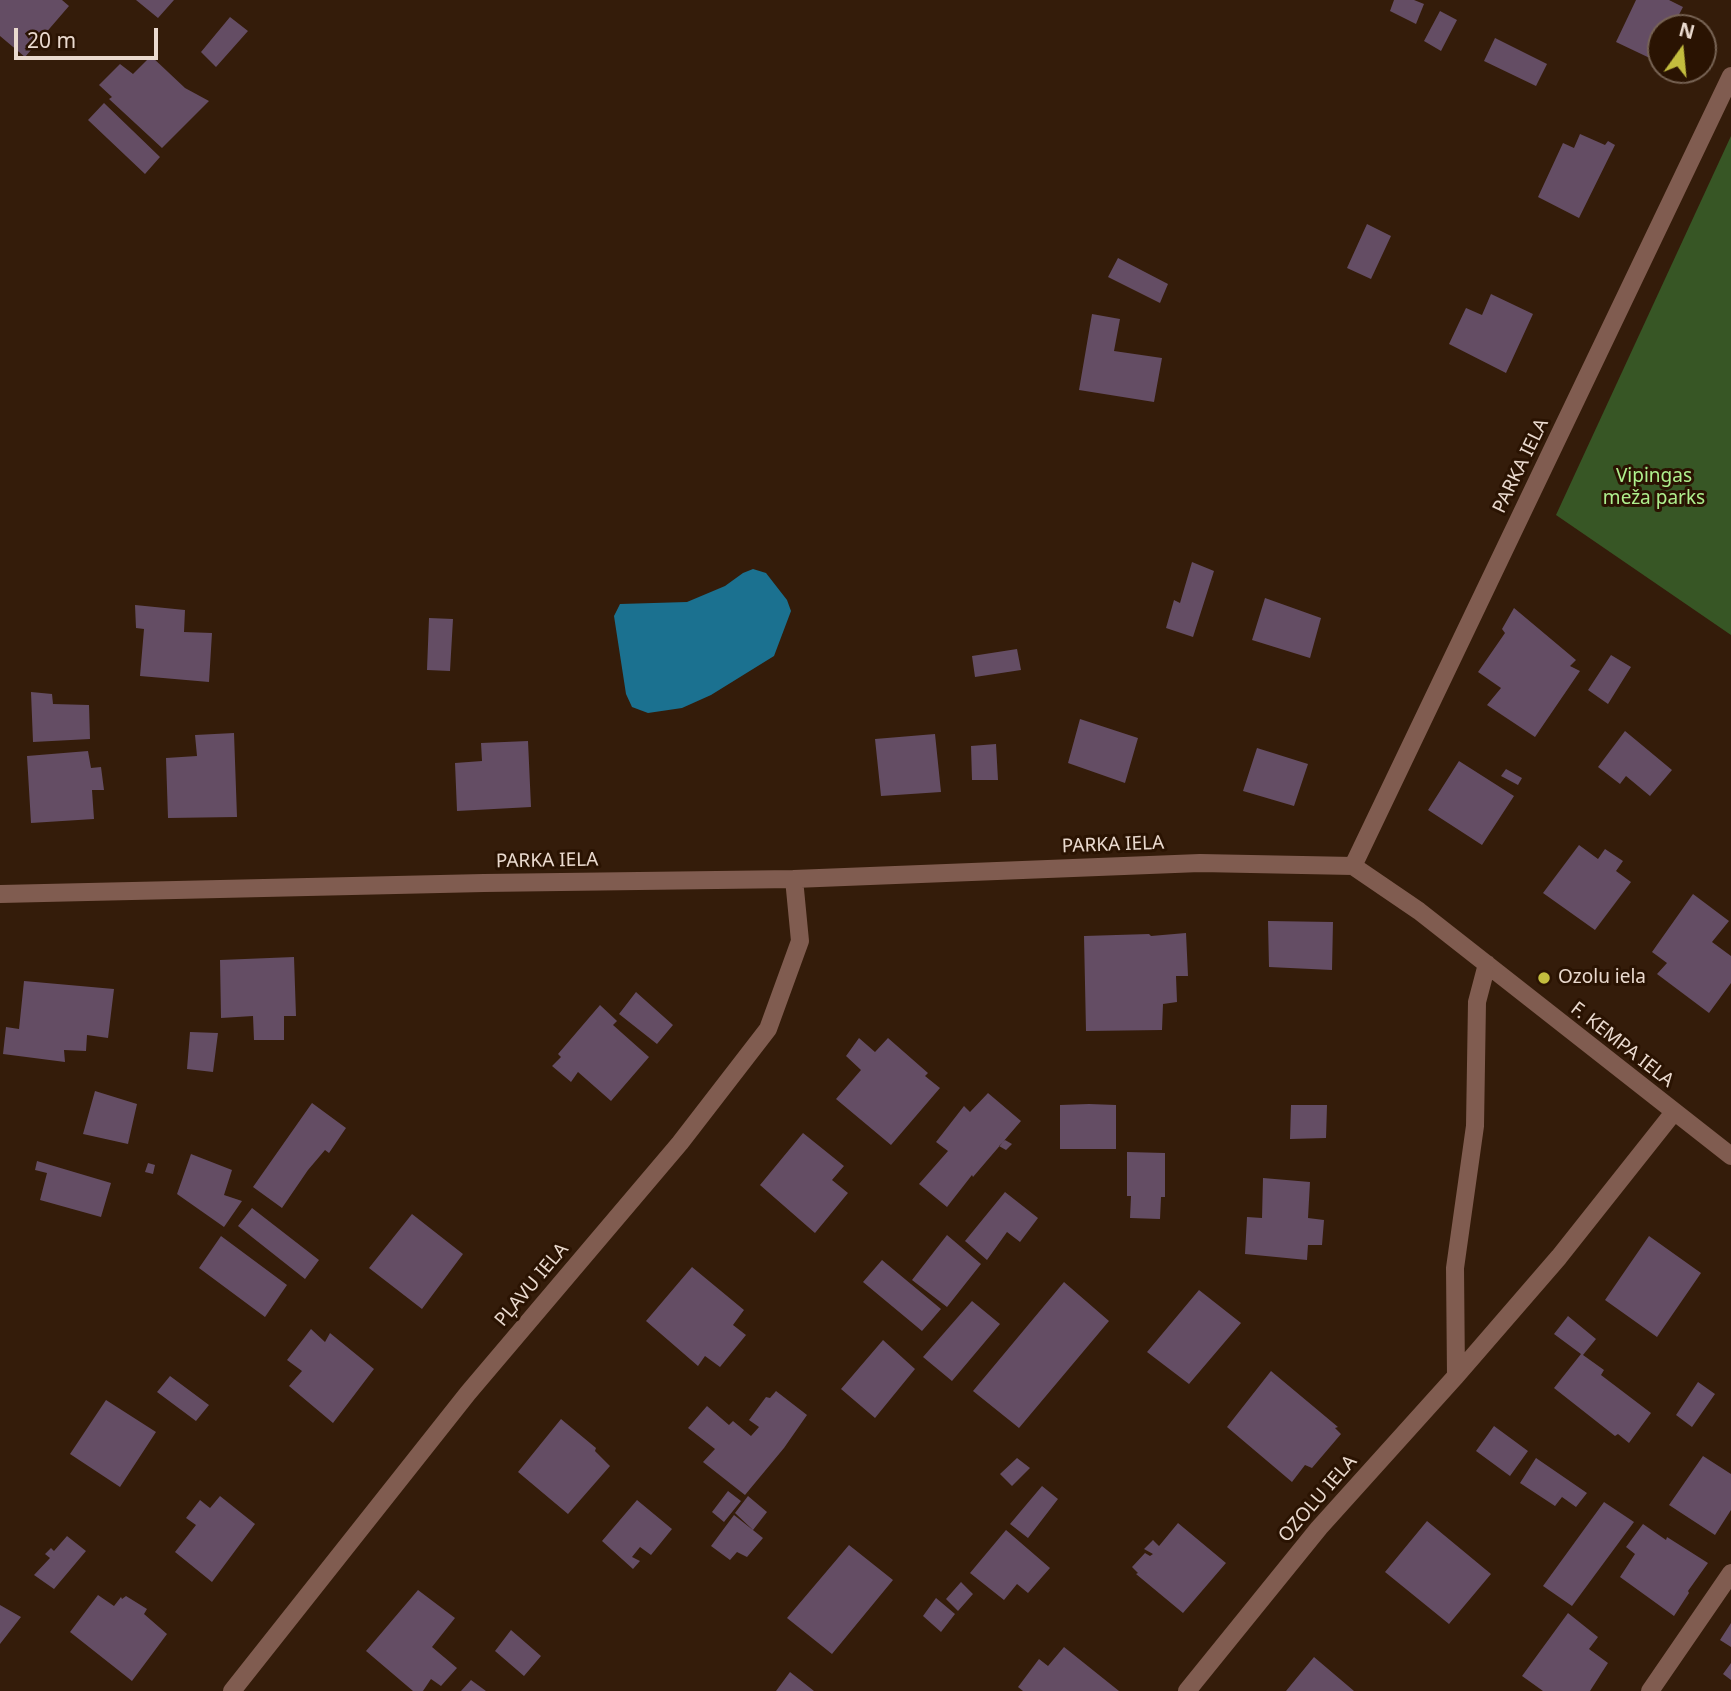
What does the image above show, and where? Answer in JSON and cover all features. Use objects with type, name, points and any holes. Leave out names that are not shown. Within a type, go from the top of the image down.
[{"type":"street","name":"PARKA IELA","points":[[0,894],[794,879],[1200,863],[1353,866],[1731,76]]},
{"type":"street","name":"F. KEMPA IELA","points":[[1353,866],[1487,964],[1731,1156]]},
{"type":"street","name":"PĻAVU IELA","points":[[232,1691],[468,1393],[680,1143],[768,1029],[800,941],[794,879]]},
{"type":"street","points":[[1456,1376],[1455,1268],[1475,1126],[1477,1002],[1487,964]]},
{"type":"street","name":"OZOLU IELA","points":[[1187,1691],[1319,1528],[1559,1257],[1674,1112]]},
{"type":"street","points":[[1650,1691],[1731,1573]]},
{"type":"green space","name":"Vipingas meža parks","points":[[1731,136],[1731,635],[1556,515]]},
{"type":"water","points":[[753,569],[766,573],[787,600],[791,611],[774,656],[711,695],[682,708],[648,713],[632,707],[626,694],[614,616],[620,604],[687,602],[725,586]]},
{"type":"building","points":[[0,0],[62,0],[69,6],[25,57],[0,36]]},
{"type":"building","points":[[136,0],[174,0],[158,18]]},
{"type":"building","points":[[1394,0],[1414,0],[1424,4],[1416,24],[1390,11]]},
{"type":"building","points":[[1636,0],[1669,0],[1683,7],[1679,14],[1647,14],[1647,57],[1616,42]]},
{"type":"building","points":[[1440,11],[1457,20],[1441,51],[1424,41]]},
{"type":"building","points":[[230,17],[248,31],[216,67],[201,52]]},
{"type":"building","points":[[1495,38],[1547,64],[1536,86],[1484,61]]},
{"type":"building","points":[[151,56],[185,88],[209,101],[162,148],[109,99],[112,97],[99,85],[120,64],[133,74]]},
{"type":"building","points":[[104,103],[160,157],[145,174],[88,120]]},
{"type":"building","points":[[1580,134],[1605,145],[1608,141],[1615,145],[1579,218],[1538,197],[1563,143],[1574,148]]},
{"type":"building","points":[[1367,224],[1391,236],[1371,279],[1347,268]]},
{"type":"building","points":[[1118,258],[1168,284],[1160,303],[1108,277]]},
{"type":"building","points":[[1491,294],[1533,314],[1506,373],[1449,344],[1466,308],[1482,315]]},
{"type":"building","points":[[1092,314],[1120,319],[1114,351],[1162,358],[1154,402],[1079,390]]},
{"type":"building","points":[[1192,562],[1214,571],[1193,637],[1166,628],[1174,600],[1180,603]]},
{"type":"building","points":[[1265,598],[1321,618],[1310,658],[1252,640]]},
{"type":"building","points":[[135,605],[185,610],[184,632],[212,633],[209,682],[140,676],[144,629],[136,628]]},
{"type":"building","points":[[1514,608],[1576,660],[1570,666],[1580,671],[1535,737],[1487,705],[1501,688],[1478,672],[1505,633],[1502,629]]},
{"type":"building","points":[[429,618],[453,619],[450,671],[427,670]]},
{"type":"building","points":[[1017,649],[1021,670],[975,677],[972,656]]},
{"type":"building","points":[[1611,655],[1631,667],[1608,704],[1588,690]]},
{"type":"building","points":[[31,692],[52,694],[53,704],[89,705],[90,739],[33,742]]},
{"type":"building","points":[[1080,719],[1138,738],[1125,783],[1068,763]]},
{"type":"building","points":[[1625,731],[1672,770],[1650,796],[1626,776],[1620,784],[1598,767]]},
{"type":"building","points":[[234,733],[237,817],[168,818],[166,758],[197,756],[195,735]]},
{"type":"building","points":[[935,734],[941,792],[881,796],[875,739]]},
{"type":"building","points":[[528,741],[531,807],[457,811],[455,763],[482,761],[481,743]]},
{"type":"building","points":[[996,744],[998,780],[972,780],[971,746]]},
{"type":"building","points":[[1257,748],[1308,764],[1294,806],[1243,791]]},
{"type":"building","points":[[88,751],[91,768],[101,767],[104,790],[92,790],[94,819],[31,823],[27,756]]},
{"type":"building","points":[[1459,761],[1514,796],[1482,845],[1428,810]]},
{"type":"building","points":[[1506,769],[1522,778],[1518,785],[1501,776]]},
{"type":"building","points":[[1579,845],[1598,859],[1605,849],[1623,861],[1616,871],[1631,882],[1595,930],[1543,893]]},
{"type":"building","points":[[1693,894],[1729,921],[1712,942],[1731,956],[1731,983],[1709,1013],[1657,974],[1667,963],[1652,952]]},
{"type":"building","points":[[1268,921],[1333,922],[1332,970],[1269,967]]},
{"type":"building","points":[[1186,933],[1188,976],[1176,976],[1177,1002],[1163,1004],[1162,1030],[1086,1031],[1084,936]]},
{"type":"building","points":[[294,957],[296,1016],[284,1016],[284,1040],[254,1040],[253,1016],[221,1018],[220,960]]},
{"type":"building","points":[[24,981],[114,989],[108,1038],[87,1035],[86,1051],[64,1050],[65,1062],[3,1054],[6,1027],[19,1029]]},
{"type":"building","points":[[636,992],[673,1025],[657,1044],[619,1014]]},
{"type":"building","points":[[600,1005],[617,1021],[613,1025],[649,1057],[611,1101],[578,1072],[571,1082],[552,1066],[561,1057],[558,1054]]},
{"type":"building","points":[[190,1032],[218,1033],[213,1072],[187,1069]]},
{"type":"building","points":[[859,1038],[875,1052],[888,1038],[928,1073],[925,1076],[940,1088],[891,1145],[836,1099],[861,1070],[846,1056]]},
{"type":"building","points":[[95,1091],[137,1104],[128,1144],[83,1134]]},
{"type":"building","points":[[988,1093],[1021,1121],[947,1207],[919,1184],[948,1151],[936,1142],[964,1106],[970,1112]]},
{"type":"building","points":[[312,1103],[346,1128],[329,1153],[325,1150],[308,1170],[282,1208],[253,1187]]},
{"type":"building","points":[[1060,1105],[1116,1105],[1116,1149],[1060,1149]]},
{"type":"building","points":[[1291,1105],[1327,1105],[1326,1138],[1290,1139]]},
{"type":"building","points":[[803,1133],[844,1166],[832,1180],[848,1193],[815,1233],[760,1185]]},
{"type":"building","points":[[1005,1140],[1012,1144],[1006,1150],[999,1146]]},
{"type":"building","points":[[1127,1152],[1165,1153],[1165,1197],[1161,1197],[1160,1219],[1130,1218]]},
{"type":"building","points":[[191,1154],[232,1170],[224,1195],[242,1201],[224,1227],[177,1194]]},
{"type":"building","points":[[37,1161],[111,1183],[101,1217],[40,1200],[47,1173],[35,1170]]},
{"type":"building","points":[[148,1163],[155,1165],[153,1174],[145,1172]]},
{"type":"building","points":[[1263,1178],[1310,1182],[1308,1218],[1324,1220],[1322,1245],[1308,1245],[1307,1260],[1245,1254],[1247,1217],[1262,1218]]},
{"type":"building","points":[[1005,1192],[1038,1218],[1020,1242],[1007,1232],[987,1260],[965,1241]]},
{"type":"building","points":[[252,1208],[319,1260],[305,1279],[238,1226]]},
{"type":"building","points":[[412,1214],[463,1254],[422,1309],[369,1268]]},
{"type":"building","points":[[947,1235],[981,1264],[947,1307],[912,1280]]},
{"type":"building","points":[[221,1236],[287,1285],[265,1317],[199,1268]]},
{"type":"building","points":[[1649,1236],[1701,1273],[1657,1337],[1605,1300]]},
{"type":"building","points":[[882,1260],[941,1309],[922,1331],[863,1282]]},
{"type":"building","points":[[692,1267],[744,1310],[733,1325],[746,1335],[720,1367],[705,1356],[698,1366],[646,1321]]},
{"type":"building","points":[[1064,1282],[1109,1321],[1019,1428],[973,1391]]},
{"type":"building","points":[[1199,1290],[1241,1323],[1189,1384],[1147,1352]]},
{"type":"building","points":[[972,1301],[1000,1324],[952,1381],[923,1357]]},
{"type":"building","points":[[1568,1316],[1596,1339],[1583,1355],[1604,1370],[1601,1375],[1651,1413],[1629,1443],[1618,1434],[1615,1436],[1554,1388],[1581,1354],[1554,1334]]},
{"type":"building","points":[[311,1329],[325,1342],[330,1333],[374,1369],[333,1423],[289,1386],[302,1371],[287,1360]]},
{"type":"building","points":[[883,1340],[915,1369],[875,1418],[841,1389]]},
{"type":"building","points":[[1271,1371],[1338,1427],[1335,1428],[1341,1434],[1312,1468],[1305,1465],[1292,1482],[1227,1427]]},
{"type":"building","points":[[170,1376],[209,1405],[196,1421],[157,1392]]},
{"type":"building","points":[[1698,1382],[1715,1394],[1692,1427],[1676,1415]]},
{"type":"building","points":[[776,1391],[807,1415],[745,1495],[703,1462],[715,1449],[688,1428],[707,1406],[729,1425],[733,1421],[751,1436],[759,1427],[749,1420],[766,1397],[770,1398]]},
{"type":"building","points":[[106,1400],[156,1432],[120,1487],[70,1454]]},
{"type":"building","points":[[561,1419],[596,1448],[595,1451],[610,1466],[568,1514],[518,1472]]},
{"type":"building","points":[[1494,1426],[1528,1451],[1510,1476],[1476,1451]]},
{"type":"building","points":[[1703,1456],[1731,1474],[1731,1510],[1715,1535],[1669,1505]]},
{"type":"building","points":[[1017,1458],[1030,1468],[1012,1486],[1000,1474]]},
{"type":"building","points":[[1536,1458],[1587,1493],[1576,1507],[1562,1497],[1555,1506],[1520,1483]]},
{"type":"building","points":[[1042,1486],[1058,1499],[1028,1538],[1010,1524]]},
{"type":"building","points":[[728,1491],[741,1501],[724,1522],[712,1512]]},
{"type":"building","points":[[220,1496],[255,1524],[212,1582],[175,1552],[196,1525],[186,1518],[200,1500],[210,1508]]},
{"type":"building","points":[[748,1496],[767,1512],[753,1530],[735,1513]]},
{"type":"building","points":[[637,1500],[672,1529],[651,1555],[640,1547],[632,1557],[640,1561],[633,1569],[602,1541]]},
{"type":"building","points":[[1604,1502],[1634,1522],[1572,1606],[1543,1586]]},
{"type":"building","points":[[734,1515],[763,1538],[747,1557],[737,1552],[730,1560],[711,1546]]},
{"type":"building","points":[[1427,1521],[1491,1574],[1449,1624],[1385,1572]]},
{"type":"building","points":[[1178,1523],[1226,1563],[1183,1613],[1136,1574],[1138,1573],[1132,1567],[1145,1553],[1150,1556],[1153,1554],[1144,1549],[1153,1540],[1159,1546]]},
{"type":"building","points":[[1643,1524],[1708,1563],[1674,1616],[1620,1577],[1635,1554],[1626,1547]]},
{"type":"building","points":[[1006,1530],[1050,1568],[1028,1593],[1017,1584],[1004,1600],[970,1573]]},
{"type":"building","points":[[67,1536],[86,1551],[54,1589],[34,1575],[50,1558],[45,1554],[51,1548],[54,1551]]},
{"type":"building","points":[[849,1545],[893,1580],[832,1654],[787,1618]]},
{"type":"building","points":[[961,1582],[973,1594],[958,1611],[946,1599]]},
{"type":"building","points":[[418,1590],[455,1618],[432,1647],[457,1668],[441,1686],[431,1679],[423,1691],[413,1691],[366,1651]]},
{"type":"building","points":[[98,1595],[114,1606],[121,1597],[122,1599],[126,1596],[147,1609],[144,1614],[167,1634],[132,1681],[70,1632]]},
{"type":"building","points":[[936,1598],[955,1614],[941,1632],[923,1616]]},
{"type":"building","points":[[0,1605],[21,1617],[0,1644]]},
{"type":"building","points":[[1568,1613],[1598,1637],[1589,1649],[1608,1663],[1590,1691],[1543,1691],[1522,1676]]},
{"type":"building","points":[[1731,1623],[1731,1647],[1720,1640]]},
{"type":"building","points":[[511,1630],[541,1656],[524,1676],[495,1651]]},
{"type":"building","points":[[1064,1647],[1119,1691],[1023,1691],[1018,1687],[1039,1659],[1048,1666]]},
{"type":"building","points":[[1314,1657],[1354,1691],[1286,1691]]},
{"type":"building","points":[[1731,1663],[1731,1680],[1723,1674]]},
{"type":"building","points":[[790,1672],[814,1691],[776,1691]]},
{"type":"building","points":[[471,1680],[486,1691],[461,1691]]},
{"type":"place","name":"Ozolu iela","points":[[1544,978]]}]
